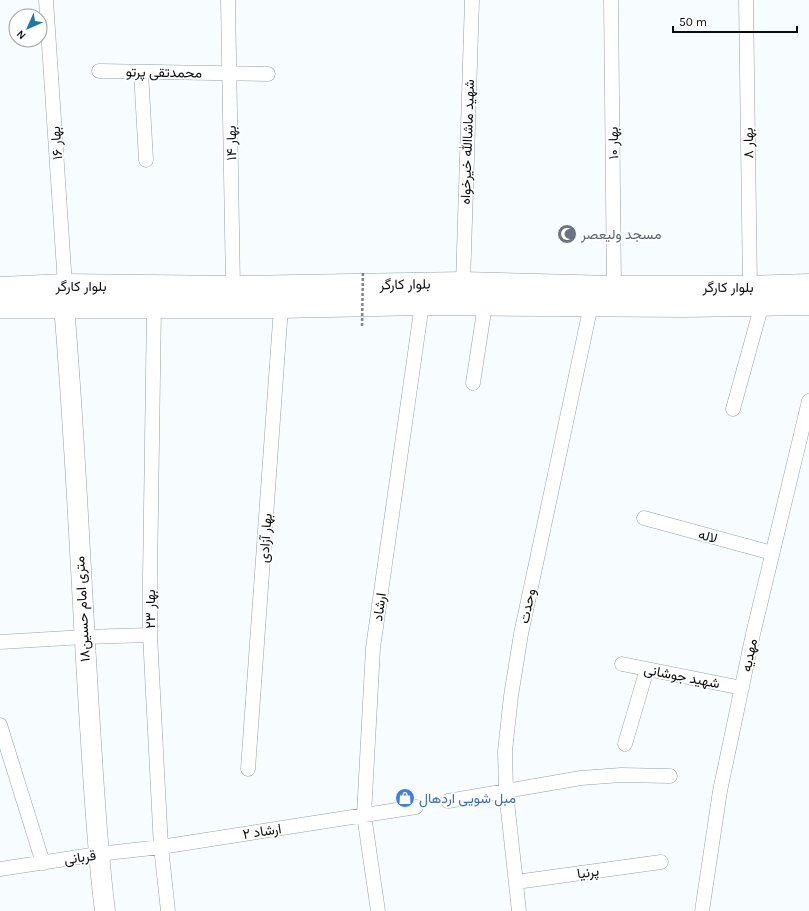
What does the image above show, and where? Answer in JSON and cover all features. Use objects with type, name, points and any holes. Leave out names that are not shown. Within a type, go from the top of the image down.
[{"type":"main road","name":"بلوار کارگر","points":[[0,288],[65,285],[233,287],[463,283],[614,287],[756,296],[809,304]]},
{"type":"main road","name":"بلوار کارگر","points":[[0,307],[281,307],[422,304],[684,306],[756,296],[809,285]]},
{"type":"street","name":"بهار ۱۶","points":[[46,0],[65,285]]},
{"type":"street","name":"بهار ۱۴","points":[[228,0],[233,287]]},
{"type":"street","name":"شهید ماشاالله خیرخواه","points":[[463,283],[472,0]]},
{"type":"street","name":"بهار ۱۰","points":[[611,0],[614,287]]},
{"type":"street","name":"بهار ۸","points":[[733,409],[756,296],[746,0]]},
{"type":"street","name":"محمدتقی پرتو","points":[[99,71],[268,74]]},
{"type":"street","points":[[141,72],[146,160]]},
{"type":"street","name":"ارشاد","points":[[378,911],[364,815],[373,648],[422,304]]},
{"type":"street","points":[[473,383],[485,305]]},
{"type":"street","name":"وحدت","points":[[519,911],[506,792],[505,751],[511,696],[521,634],[591,305]]},
{"type":"street","name":"۱۸متری امام حسین","points":[[64,306],[70,381],[98,854],[105,911]]},
{"type":"street","name":"بهار ۲۳","points":[[154,306],[150,635],[161,847],[168,911]]},
{"type":"street","name":"بهار آزادی","points":[[248,768],[281,307]]},
{"type":"street","name":"مهدیه","points":[[702,911],[720,791],[772,553],[809,401]]},
{"type":"street","name":"لاله","points":[[644,518],[772,553]]},
{"type":"street","points":[[0,642],[150,635]]},
{"type":"street","name":"شهید جوشانی","points":[[622,664],[742,688]]},
{"type":"street","points":[[625,744],[647,669]]},
{"type":"street","points":[[0,724],[43,863]]},
{"type":"street","points":[[448,802],[580,778],[621,775],[670,776]]},
{"type":"street","name":"ارشاد ۲","points":[[161,847],[416,807]]},
{"type":"street","name":"قربانی","points":[[0,869],[98,854],[161,847]]},
{"type":"street","name":"پرنیا","points":[[516,882],[661,862]]},
{"type":"path","points":[[362,326],[363,270]]},
{"type":"place","name":"مسجد ولیعصر","points":[[567,234]]},
{"type":"place","name":"مبل شویی اردهال","points":[[405,798]]}]
